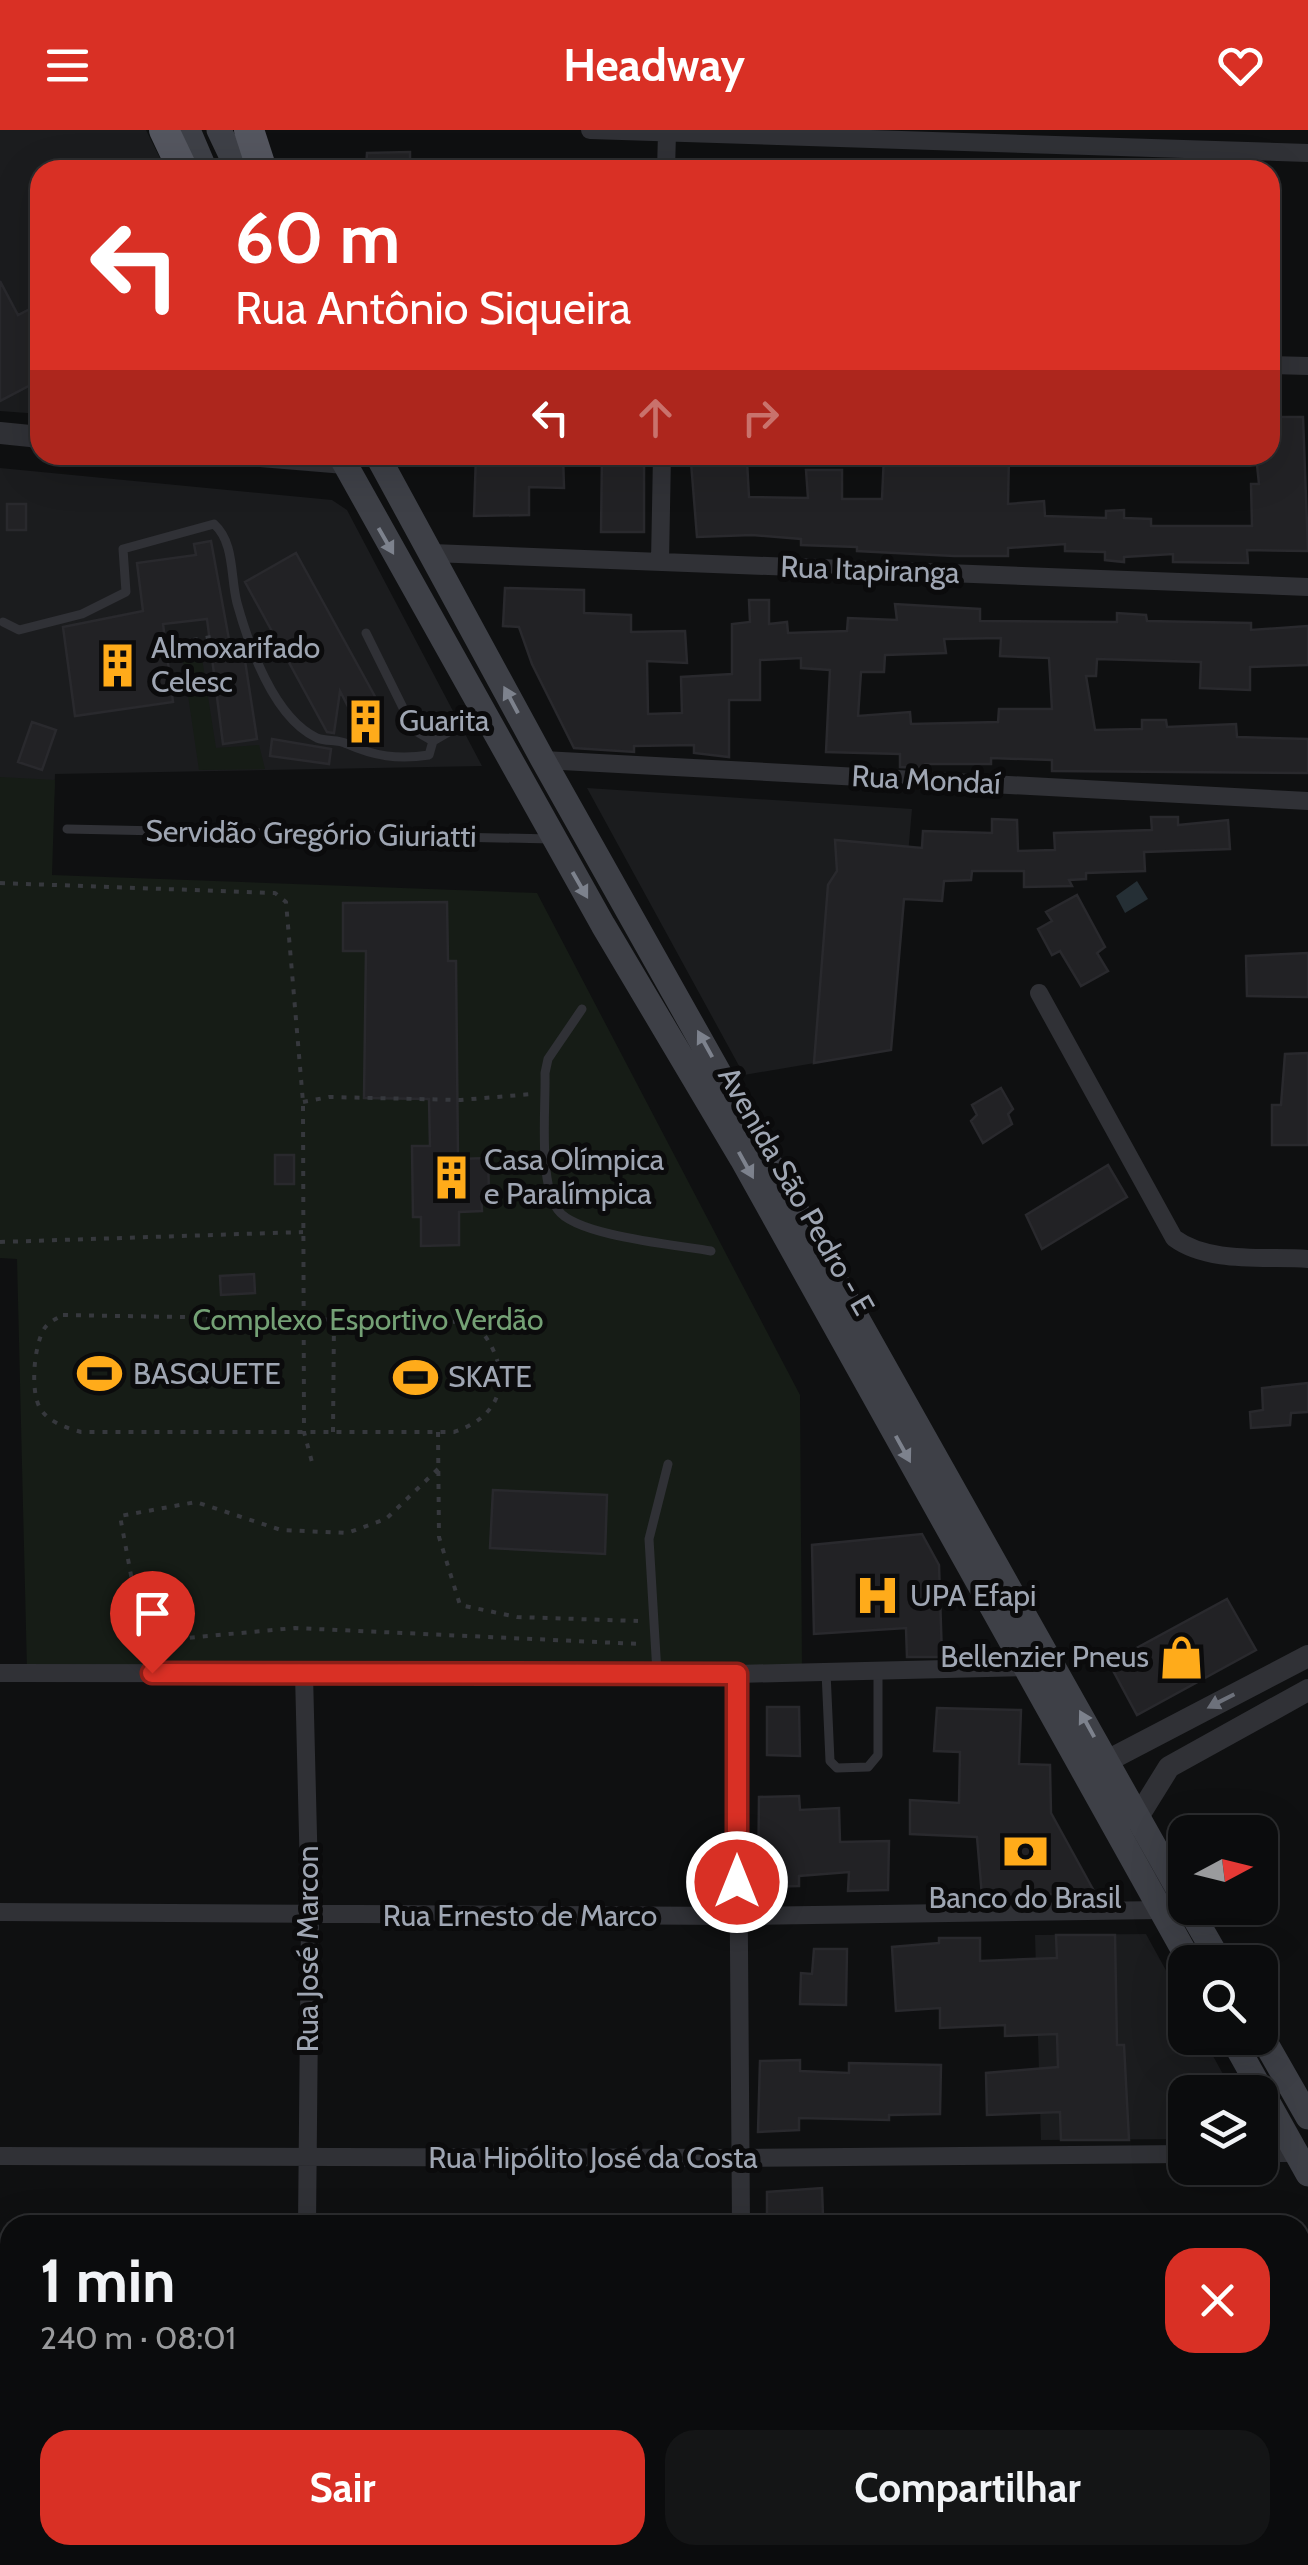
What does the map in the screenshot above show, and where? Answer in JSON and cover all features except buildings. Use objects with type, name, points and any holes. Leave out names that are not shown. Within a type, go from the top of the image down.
[{"type":"highway","points":[[164,130],[178,160]]},
{"type":"highway","points":[[249,130],[259,160]]},
{"type":"main road","points":[[188,130],[201,160]]},
{"type":"main road","points":[[219,130],[233,160]]},
{"type":"main road","name":"Avenida São Pedro - E","points":[[345,465],[554,839],[742,1159],[1026,1667],[1168,1897]]},
{"type":"main road","name":"Avenida São Pedro - E","points":[[383,465],[543,760],[1107,1761],[1138,1818],[1168,1893]]},
{"type":"main road","points":[[1242,2055],[1302,2163]]},
{"type":"main road","points":[[1273,2055],[1308,2117]]},
{"type":"street","points":[[590,130],[1308,153]]},
{"type":"street","points":[[666,132],[666,160]]},
{"type":"street","points":[[1280,365],[1308,366]]},
{"type":"street","points":[[0,433],[30,436]]},
{"type":"street","points":[[660,562],[662,465]]},
{"type":"street","name":"Rua Itapiranga","points":[[432,554],[1308,587]]},
{"type":"street","name":"Rua Mondaí","points":[[543,760],[1308,801]]},
{"type":"street","points":[[1038,992],[1174,1238],[1189,1249],[1214,1254],[1308,1258]]},
{"type":"street","points":[[1107,1761],[1308,1656]]},
{"type":"street","points":[[0,1672],[737,1674],[1026,1667]]},
{"type":"street","name":"Rua José Marcon","points":[[304,1674],[310,1916],[307,2215]]},
{"type":"street","points":[[737,1674],[740,2215]]},
{"type":"street","points":[[1138,1818],[1170,1766],[1308,1690]]},
{"type":"street","name":"Rua Ernesto de Marco","points":[[0,1912],[737,1916],[1168,1905]]},
{"type":"street","name":"Rua Hipólito José da Costa","points":[[0,2156],[308,2159],[1168,2154]]},
{"type":"lane","points":[[3,622],[19,630],[82,614],[126,592],[123,550],[214,524],[226,534],[237,604],[276,703],[293,722],[319,739],[344,742],[364,754],[405,758],[428,755],[433,741],[464,722]]},
{"type":"lane","points":[[366,633],[414,730],[433,741]]},
{"type":"lane","name":"Servidão Gregório Giuriatti","points":[[67,829],[554,839]]},
{"type":"lane","points":[[582,1009],[548,1060],[548,1183],[558,1210],[575,1224],[711,1252]]},
{"type":"lane","points":[[657,1673],[649,1538],[668,1464]]},
{"type":"lane","points":[[826,1672],[830,1761],[838,1768],[857,1769],[868,1767],[878,1754],[878,1671]]},
{"type":"path","points":[[180,642],[211,637]]},
{"type":"path","points":[[0,883],[282,896],[290,910],[303,1102],[304,1432],[313,1466]]},
{"type":"path","points":[[303,1102],[329,1097],[460,1100],[546,1094]]},
{"type":"path","points":[[0,1242],[303,1232]]},
{"type":"path","points":[[63,1316],[334,1319],[474,1322],[494,1343],[501,1382],[492,1409],[474,1426],[438,1432],[81,1432],[61,1426],[40,1410],[35,1390],[40,1340],[46,1325],[63,1316]]},
{"type":"path","points":[[334,1319],[334,1432]]},
{"type":"path","points":[[438,1432],[439,1537],[460,1605],[517,1617],[637,1621],[655,1631],[638,1646],[295,1628],[164,1640],[136,1602],[120,1516],[196,1502],[281,1530],[347,1533],[386,1518],[438,1469]]},
{"type":"shaded area","points":[[0,130],[146,130],[161,160],[30,160],[30,413],[0,411]]},
{"type":"shaded area","points":[[0,468],[332,500],[347,510],[482,766],[55,774],[51,875],[0,874]]},
{"type":"shaded area","points":[[587,788],[912,809],[891,1050],[744,1075]]},
{"type":"shaded area","points":[[1137,881],[1148,899],[1125,913],[1116,896]]},
{"type":"shaded area","points":[[1146,1934],[1168,1974],[1168,2055],[1212,2055],[1224,2075],[1168,2075],[1168,2139],[1041,2140],[1035,1935]]},
{"type":"green space","points":[[201,652],[216,748],[259,745],[265,769],[199,770],[182,654]]},
{"type":"green space","name":"Complexo Esportivo Verdão","points":[[0,777],[55,780],[52,875],[537,893],[800,1395],[802,1668],[27,1670],[17,1259],[0,1258]]},
{"type":"place","name":"Almoxarifado Celesc","points":[[118,665]]},
{"type":"place","name":"Guarita","points":[[366,721]]},
{"type":"place","name":"Casa Olímpica e Paralímpica","points":[[451,1177]]},
{"type":"place","name":"BASQUETE","points":[[100,1374]]},
{"type":"place","name":"SKATE","points":[[415,1377]]},
{"type":"place","name":"UPA Efapi","points":[[877,1596]]},
{"type":"place","name":"Bellenzier Pneus","points":[[1182,1657]]},
{"type":"place","name":"Banco do Brasil","points":[[1025,1851]]},
{"type":"route","points":[[152,1673],[737,1674],[737,1882]]}]
